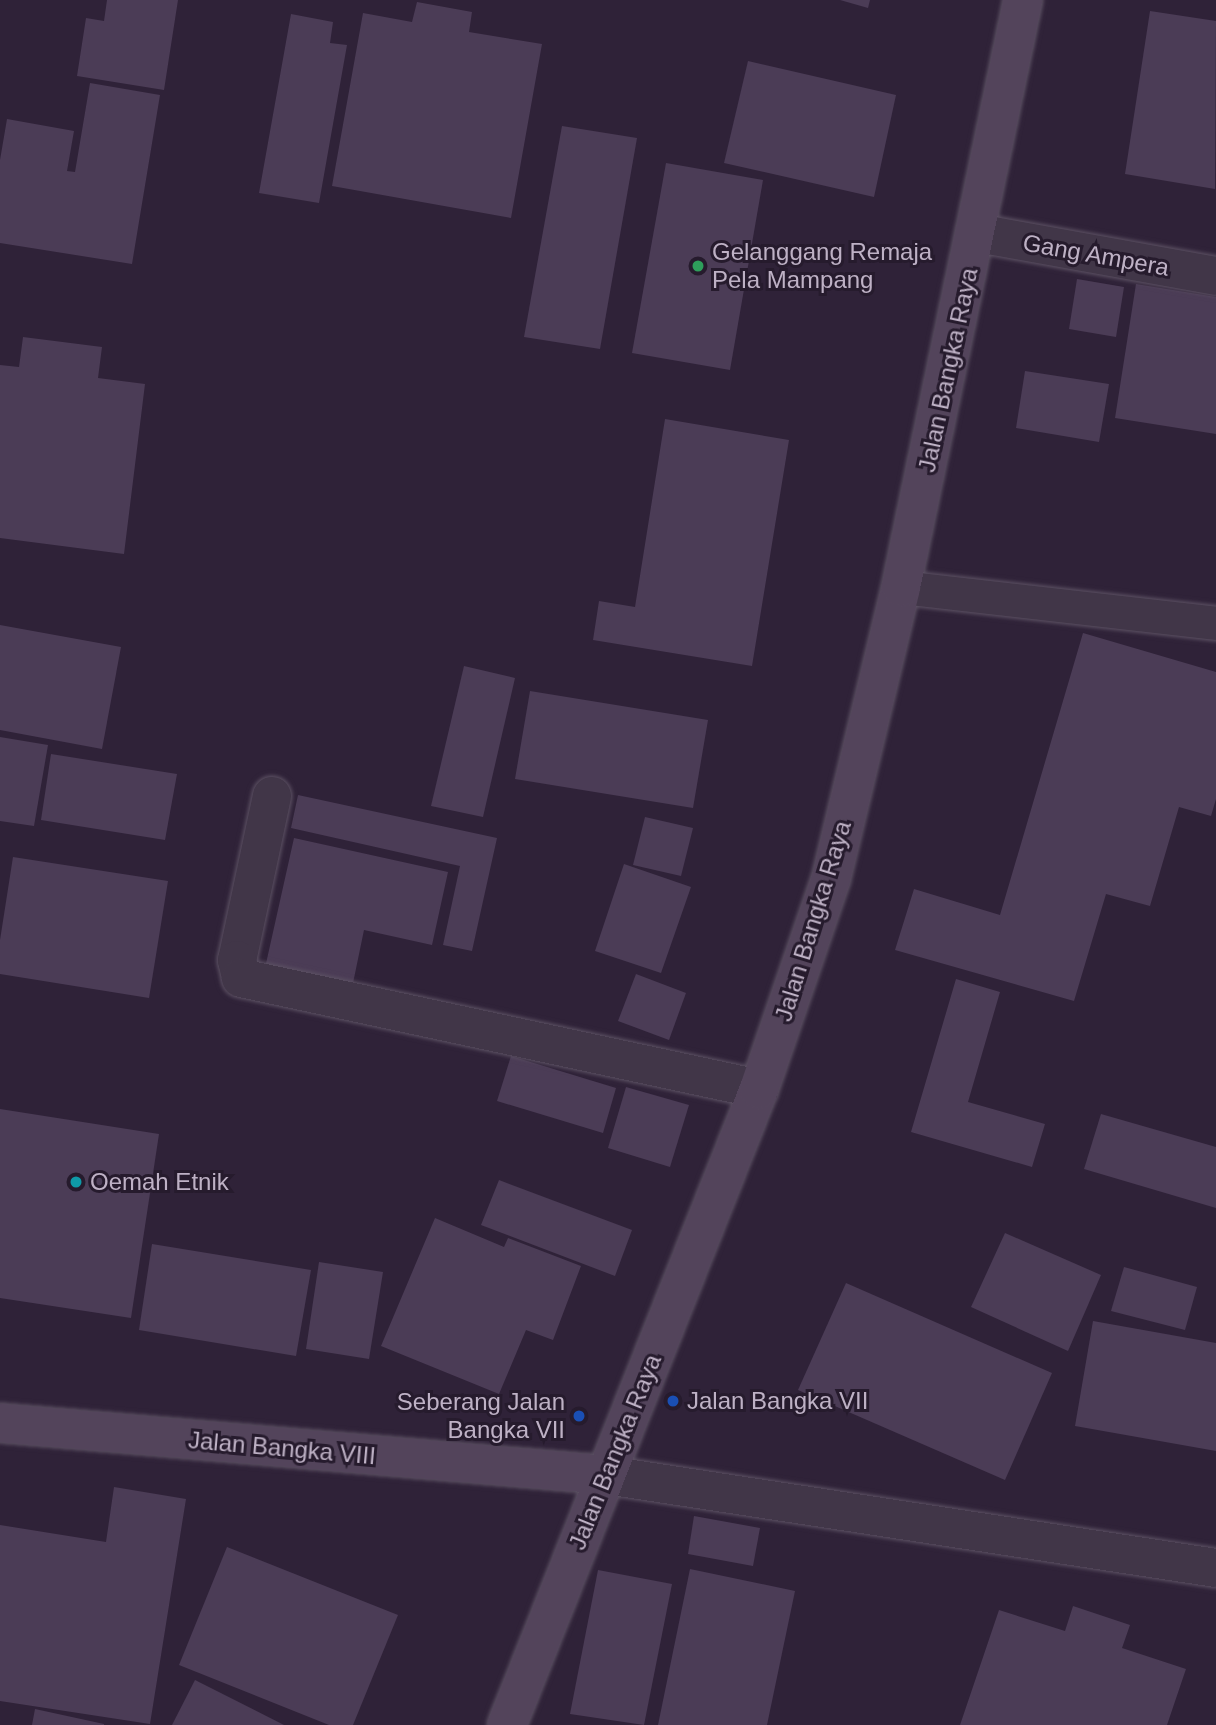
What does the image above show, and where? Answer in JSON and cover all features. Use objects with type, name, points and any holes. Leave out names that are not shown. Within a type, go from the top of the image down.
[{"type":"street","name":"Jalan Bangka Raya","points":[[507,1725],[759,1089],[831,879],[901,587],[977,233],[1023,0]]},
{"type":"street","name":"Gang Ampera","points":[[977,233],[1216,276]]},
{"type":"street","points":[[272,796],[237,960],[241,978],[759,1089]]},
{"type":"street","name":"Jalan Bangka VIII","points":[[0,1423],[606,1475]]},
{"type":"street","points":[[606,1475],[1216,1567]]},
{"type":"lane","points":[[901,587],[1216,623]]},
{"type":"building","points":[[107,0],[178,0],[164,90],[77,76],[86,18],[104,21]]},
{"type":"building","points":[[840,0],[870,0],[868,8]]},
{"type":"building","points":[[417,2],[472,12],[469,32],[542,44],[511,218],[332,186],[363,13],[412,22]]},
{"type":"building","points":[[1150,11],[1216,21],[1215,189],[1125,174]]},
{"type":"building","points":[[291,14],[333,22],[330,43],[347,45],[319,203],[259,193]]},
{"type":"building","points":[[748,61],[896,95],[874,197],[724,163]]},
{"type":"building","points":[[90,83],[160,95],[132,264],[0,243],[0,160],[7,119],[74,131],[67,171],[75,172]]},
{"type":"building","points":[[562,126],[637,138],[600,349],[524,337]]},
{"type":"building","name":"Gelanggang Remaja Pela Mampang","points":[[666,163],[763,180],[730,370],[632,353]]},
{"type":"building","points":[[1077,279],[1124,287],[1116,337],[1069,329]]},
{"type":"building","points":[[1136,284],[1216,297],[1216,434],[1115,418]]},
{"type":"building","points":[[23,337],[102,347],[98,378],[145,384],[124,554],[0,538],[0,365],[19,367]]},
{"type":"building","points":[[1025,371],[1109,384],[1099,442],[1016,428]]},
{"type":"building","points":[[665,419],[789,440],[752,666],[593,640],[599,601],[635,607]]},
{"type":"building","points":[[0,625],[121,647],[102,749],[0,730]]},
{"type":"building","points":[[1083,633],[1216,672],[1216,799],[1211,816],[1179,807],[1150,906],[1106,894],[1074,1001],[895,950],[914,889],[1000,915]]},
{"type":"building","points":[[464,666],[515,678],[483,817],[431,806]]},
{"type":"building","points":[[530,691],[708,720],[693,808],[515,779]]},
{"type":"building","points":[[0,737],[48,745],[34,826],[0,821]]},
{"type":"building","points":[[51,754],[177,774],[165,840],[41,820]]},
{"type":"building","points":[[298,795],[497,838],[472,951],[443,945],[460,866],[291,828]]},
{"type":"building","points":[[645,817],[693,828],[681,876],[633,865]]},
{"type":"building","points":[[294,838],[448,872],[432,945],[364,930],[352,988],[265,968]]},
{"type":"building","points":[[13,857],[168,881],[149,998],[0,974],[0,940]]},
{"type":"building","points":[[624,864],[691,887],[661,973],[595,951]]},
{"type":"building","points":[[636,974],[686,993],[669,1040],[618,1021]]},
{"type":"building","points":[[956,979],[1000,992],[968,1102],[1045,1124],[1032,1167],[911,1132]]},
{"type":"building","points":[[511,1056],[616,1088],[603,1133],[497,1101]]},
{"type":"building","points":[[626,1087],[689,1105],[670,1167],[608,1148]]},
{"type":"building","name":"Oemah Etnik","points":[[0,1109],[159,1134],[131,1318],[0,1298]]},
{"type":"building","points":[[1101,1114],[1216,1147],[1216,1208],[1084,1169]]},
{"type":"building","points":[[499,1180],[632,1230],[615,1276],[481,1225]]},
{"type":"building","points":[[435,1218],[504,1247],[508,1238],[581,1266],[553,1340],[526,1330],[499,1394],[381,1346]]},
{"type":"building","points":[[1005,1233],[1101,1275],[1068,1351],[971,1307]]},
{"type":"building","points":[[152,1244],[311,1270],[296,1356],[139,1330]]},
{"type":"building","points":[[319,1262],[383,1272],[369,1359],[306,1349]]},
{"type":"building","points":[[1124,1267],[1197,1287],[1185,1330],[1111,1311]]},
{"type":"building","points":[[846,1283],[1052,1373],[1005,1480],[798,1390]]},
{"type":"building","points":[[1093,1321],[1216,1343],[1216,1451],[1075,1426]]},
{"type":"building","points":[[114,1487],[186,1499],[150,1724],[0,1701],[0,1525],[106,1542]]},
{"type":"building","points":[[694,1516],[760,1528],[753,1566],[688,1554]]},
{"type":"building","points":[[227,1547],[398,1615],[353,1725],[329,1725],[179,1665]]},
{"type":"building","points":[[690,1569],[795,1591],[767,1725],[658,1725]]},
{"type":"building","points":[[598,1570],[672,1584],[644,1725],[570,1714]]},
{"type":"building","points":[[1073,1606],[1130,1625],[1122,1648],[1186,1669],[1167,1725],[960,1725],[999,1610],[1065,1631]]},
{"type":"building","points":[[195,1680],[284,1725],[172,1725]]},
{"type":"building","points":[[35,1709],[104,1724],[104,1725],[32,1725]]},
{"type":"place","name":"Gelanggang Remaja Pela Mampang","points":[[698,266]]},
{"type":"place","name":"Oemah Etnik","points":[[76,1182]]},
{"type":"place","name":"Jalan Bangka VII","points":[[673,1401]]},
{"type":"place","name":"Seberang Jalan Bangka VII","points":[[579,1416]]}]
